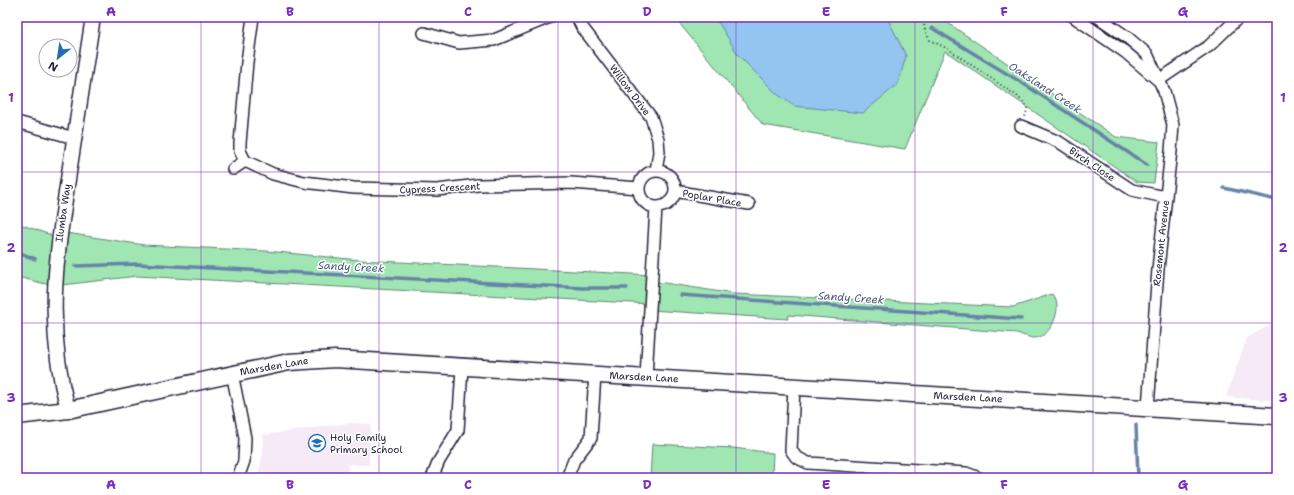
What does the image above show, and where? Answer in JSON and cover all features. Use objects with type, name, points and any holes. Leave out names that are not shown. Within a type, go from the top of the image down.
[{"type":"main road","name":"Marsden Lane","points":[[17,416],[68,410],[232,373],[289,362],[335,359],[462,368],[646,377],[1277,416]]},
{"type":"street","name":"Ilumba Way","points":[[68,410],[57,361],[54,318],[54,286],[59,238],[93,17]]},
{"type":"street","points":[[233,169],[245,161],[240,151],[240,143],[247,62],[253,17]]},
{"type":"street","points":[[424,33],[459,43],[488,41],[550,17]]},
{"type":"street","name":"Willow Drive","points":[[577,17],[582,27],[651,117],[658,139],[659,152],[656,171]]},
{"type":"street","name":"Rosemont Avenue","points":[[1074,17],[1125,52],[1159,80]]},
{"type":"street","name":"Rosemont Avenue","points":[[1098,17],[1127,37],[1147,54],[1153,64],[1168,102],[1172,125],[1172,145],[1158,269],[1148,408]]},
{"type":"street","points":[[1159,80],[1209,46],[1239,17]]},
{"type":"street","points":[[17,122],[74,138]]},
{"type":"street","name":"Birch Close","points":[[1021,126],[1059,142],[1132,190],[1166,197]]},
{"type":"street","name":"Cypress Crescent","points":[[245,161],[273,174],[304,182],[354,188],[437,190],[478,185],[571,183],[639,188]]},
{"type":"street","points":[[656,171],[664,172],[670,177],[674,184],[675,191],[669,203],[656,207],[643,201],[639,188],[644,176],[656,171]]},
{"type":"street","name":"Poplar Place","points":[[675,191],[748,204]]},
{"type":"street","points":[[646,377],[656,207]]},
{"type":"street","points":[[432,478],[439,461],[458,430],[462,368]]},
{"type":"street","points":[[232,373],[245,438],[244,461],[238,478]]},
{"type":"street","points":[[567,478],[574,460],[591,438],[595,374]]},
{"type":"street","points":[[794,387],[791,450],[796,458],[808,463],[966,473],[979,478]]},
{"type":"path","points":[[924,17],[925,31],[930,40],[948,49],[1017,96],[1027,106],[1028,110],[1021,126]]},
{"type":"shaded area","points":[[1277,321],[1277,401],[1226,397],[1247,338]]},
{"type":"shaded area","name":"Holy Family Primary School","points":[[349,423],[371,424],[369,465],[348,464],[347,478],[258,478],[263,452],[263,435]]},
{"type":"green space","points":[[674,17],[939,17],[1116,137],[1159,142],[1154,183],[1137,182],[945,51],[905,149],[763,125]]},
{"type":"green space","points":[[17,223],[59,238],[60,232],[144,245],[266,251],[360,260],[652,275],[652,281],[734,294],[1013,307],[1052,294],[1057,305],[1057,310],[1051,327],[1043,335],[1033,338],[1017,333],[789,315],[788,319],[650,310],[651,304],[137,276],[54,286],[17,277]]},
{"type":"green space","points":[[652,444],[733,448],[773,453],[772,478],[650,478]]},
{"type":"water","points":[[711,17],[887,17],[906,56],[898,84],[863,113],[794,106],[777,94],[738,55],[719,23]]},
{"type":"waterway","name":"Oaksland Creek","points":[[932,28],[1027,86],[1147,165]]},
{"type":"waterway","name":"Oaksland Creek","points":[[1224,188],[1277,200]]},
{"type":"waterway","name":"Sandy Creek","points":[[17,252],[35,259]]},
{"type":"waterway","name":"Sandy Creek","points":[[75,266],[138,264],[583,288],[627,288]]},
{"type":"waterway","name":"Sandy Creek","points":[[680,295],[1021,319]]},
{"type":"waterway","name":"Sandy Creek","points":[[1136,425],[1138,478]]},
{"type":"place","name":"Holy Family Primary School","points":[[317,443]]}]
